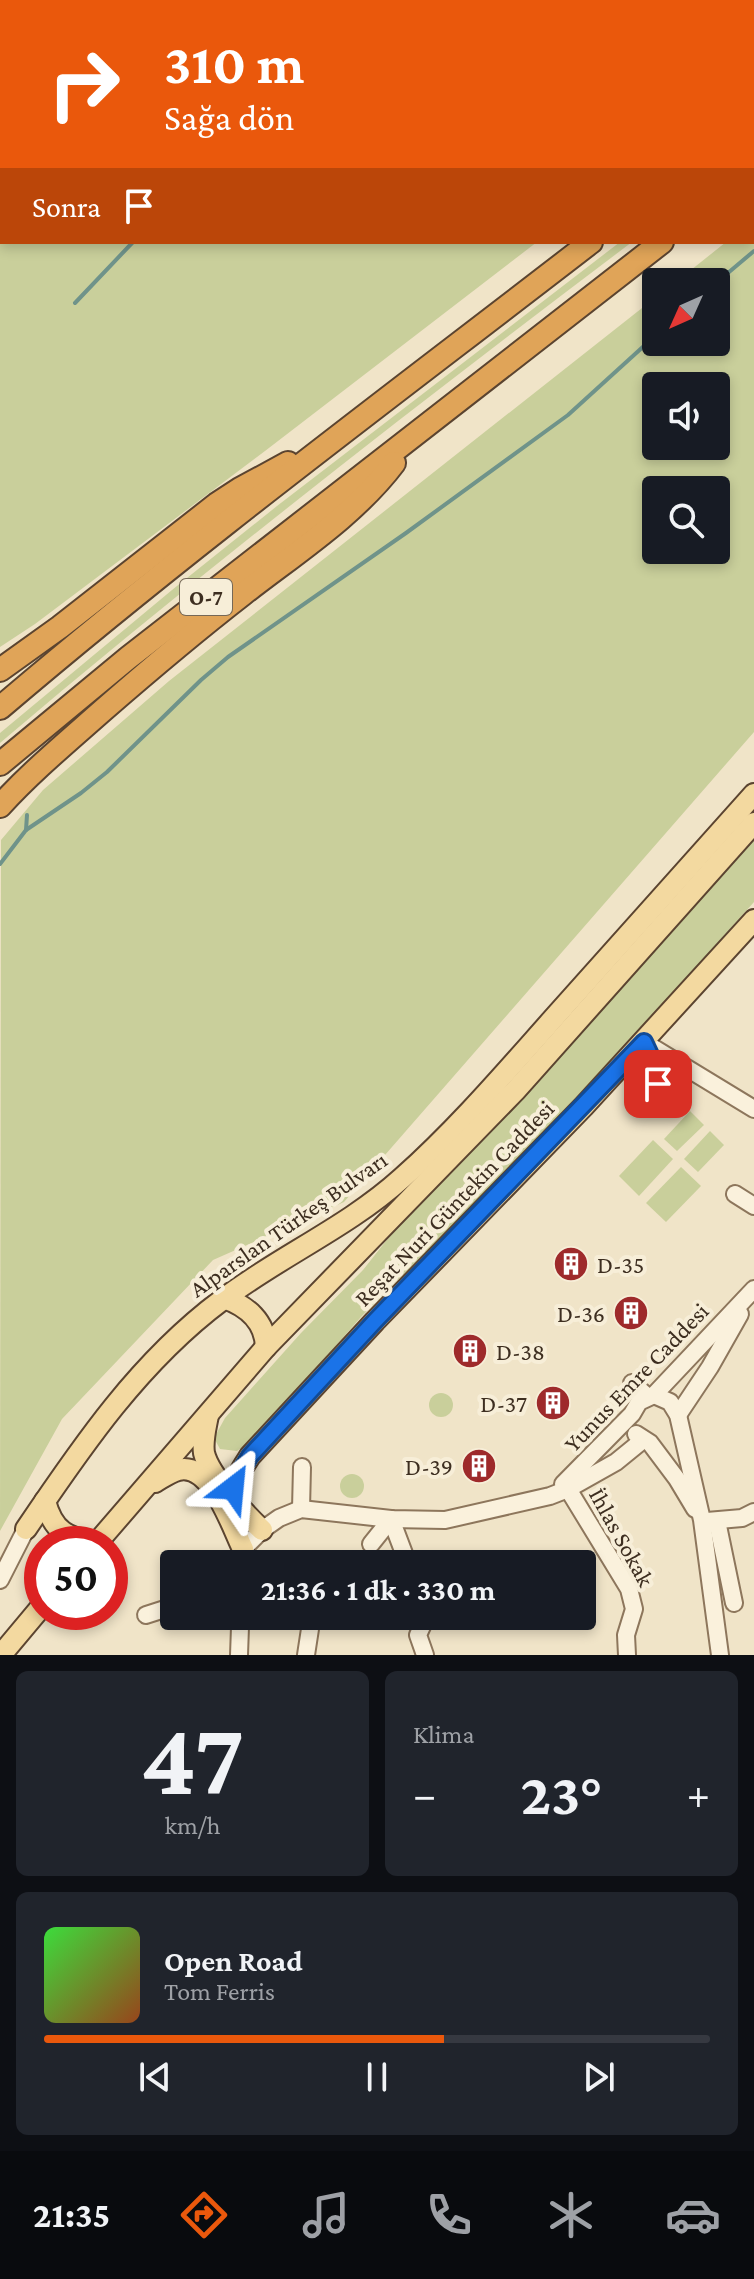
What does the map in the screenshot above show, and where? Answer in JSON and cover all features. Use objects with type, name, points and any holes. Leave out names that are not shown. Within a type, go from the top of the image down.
[{"type":"highway","name":"O-7","points":[[0,708],[157,579],[588,244]]},
{"type":"highway","name":"O-7","points":[[0,764],[128,658],[659,244]]},
{"type":"highway","points":[[0,806],[22,782],[192,634],[345,514],[383,476],[416,433]]},
{"type":"highway","points":[[0,670],[217,504],[285,465],[322,449]]},
{"type":"main road","name":"Alparslan Türkeş Bulvarı","points":[[28,1526],[88,1438],[158,1357],[224,1298],[354,1216],[417,1164],[485,1094],[754,794]]},
{"type":"main road","name":"Alparslan Türkeş Bulvarı","points":[[111,1526],[266,1347],[515,1091],[754,823]]},
{"type":"main road","name":"Reşat Nuri Güntekin Caddesi","points":[[229,1503],[237,1477],[250,1456],[644,1042],[754,920]]},
{"type":"main road","points":[[224,1298],[248,1310],[262,1325],[266,1347]]},
{"type":"main road","points":[[208,1415],[203,1441],[205,1457],[229,1503],[237,1550]]},
{"type":"main road","points":[[203,1441],[220,1459],[239,1460],[250,1456]]},
{"type":"main road","points":[[145,1487],[177,1470],[187,1469],[205,1480],[262,1530]]},
{"type":"main road","points":[[45,1501],[49,1517],[56,1526]]},
{"type":"main road","points":[[1,1655],[24,1628]]},
{"type":"street","points":[[644,1042],[658,1072],[658,1084],[650,1091]]},
{"type":"street","points":[[644,1042],[754,1109]]},
{"type":"street","points":[[735,1194],[754,1206]]},
{"type":"street","name":"Yunus Emre Caddesi","points":[[550,1496],[581,1468],[632,1414],[639,1402],[651,1396],[754,1290]]},
{"type":"street","name":"Yunus Emre Caddesi","points":[[301,1509],[391,1519],[445,1520],[568,1489],[646,1441],[657,1444],[671,1437],[678,1419],[754,1290]]},
{"type":"street","points":[[632,1383],[651,1396],[670,1402],[678,1419],[734,1603]]},
{"type":"street","points":[[632,1414],[633,1429],[710,1521],[720,1655]]},
{"type":"street","points":[[244,1550],[262,1530],[279,1518],[301,1509],[302,1467]]},
{"type":"street","name":"İhlas Sokak","points":[[568,1489],[629,1589],[634,1609],[626,1635],[627,1655]]},
{"type":"street","points":[[710,1521],[742,1518],[754,1512]]},
{"type":"street","points":[[371,1544],[391,1519]]},
{"type":"street","points":[[391,1519],[403,1550]]},
{"type":"street","points":[[0,1580],[24,1533]]},
{"type":"street","points":[[146,1615],[160,1610]]},
{"type":"street","points":[[239,1655],[240,1630]]},
{"type":"street","points":[[306,1655],[310,1630]]},
{"type":"street","points":[[420,1630],[418,1635],[425,1655]]},
{"type":"green space","points":[[0,244],[534,244],[265,451],[0,647]]},
{"type":"green space","points":[[617,244],[629,244],[313,488],[0,743],[0,733],[277,506]]},
{"type":"green space","points":[[724,244],[754,244],[754,732],[344,1202],[213,1260],[62,1419],[0,1531],[1,840],[43,790],[169,681],[642,308],[642,356],[730,356],[730,268],[694,268]]},
{"type":"green space","points":[[754,836],[754,902],[586,1090],[361,1317],[255,1438],[237,1451],[220,1449],[214,1438],[225,1418],[363,1270],[401,1222],[595,1016]]},
{"type":"green space","points":[[690,1111],[704,1125],[677,1151],[664,1139]]},
{"type":"green space","points":[[710,1131],[724,1145],[698,1172],[684,1159]]},
{"type":"green space","points":[[653,1140],[673,1159],[639,1196],[619,1176]]},
{"type":"green space","points":[[681,1167],[701,1186],[666,1222],[646,1203]]},
{"type":"green space","points":[[441,1393],[449,1397],[453,1405],[449,1413],[441,1417],[433,1413],[429,1405],[433,1397]]},
{"type":"green space","points":[[352,1474],[360,1478],[364,1486],[360,1494],[352,1498],[344,1494],[340,1486],[344,1478]]},
{"type":"waterway","points":[[75,303],[131,244]]},
{"type":"waterway","points":[[730,271],[754,251]]},
{"type":"waterway","points":[[0,864],[26,830],[107,772],[228,657],[568,415],[642,348]]},
{"type":"waterway","points":[[26,830],[27,815]]},
{"type":"place","name":"D-35","points":[[571,1264]]},
{"type":"place","name":"D-36","points":[[631,1313]]},
{"type":"place","name":"D-38","points":[[470,1351]]},
{"type":"place","name":"D-37","points":[[553,1403]]},
{"type":"place","name":"D-39","points":[[479,1466]]},
{"type":"route","points":[[233,1488],[250,1456],[375,1321],[644,1042],[658,1072],[658,1084]]}]
